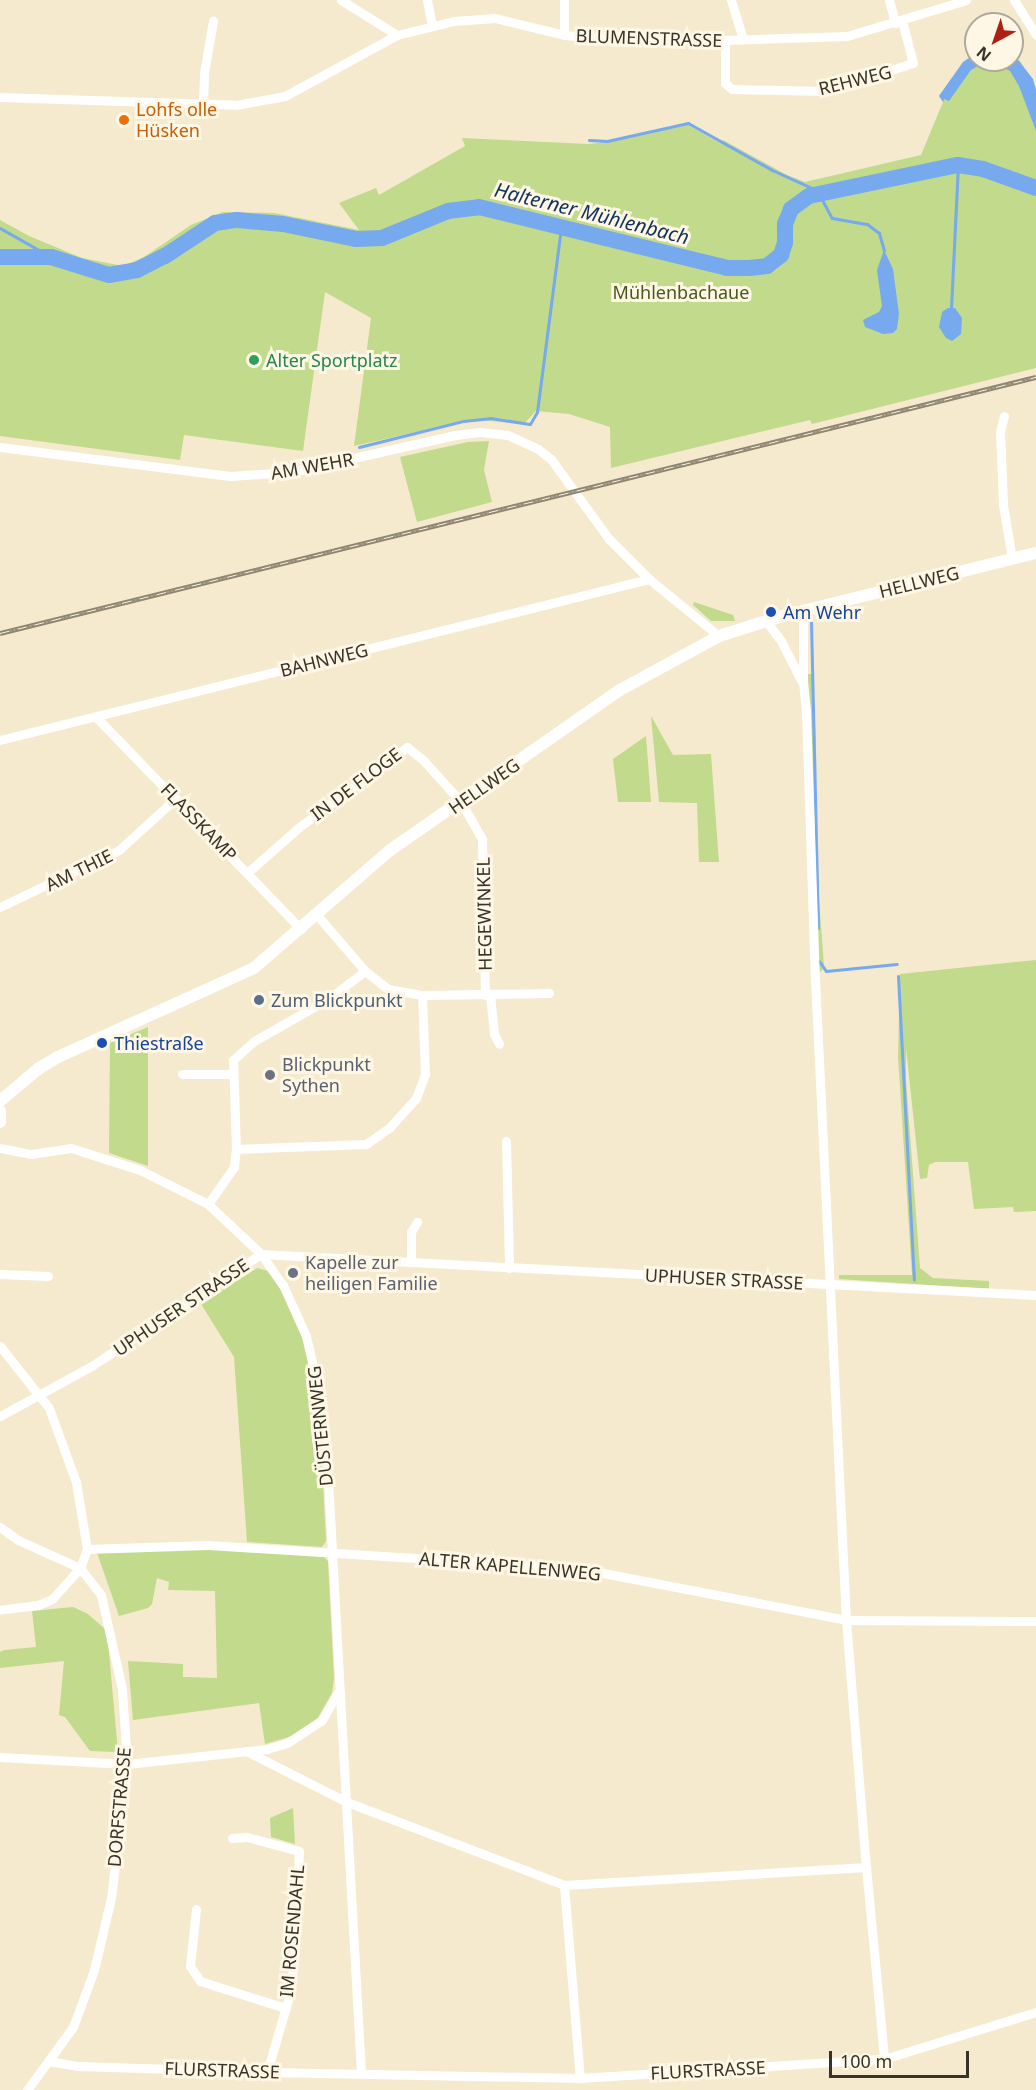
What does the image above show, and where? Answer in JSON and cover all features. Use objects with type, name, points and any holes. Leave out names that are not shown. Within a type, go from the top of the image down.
[{"type":"street","points":[[341,0],[397,35]]},
{"type":"street","points":[[427,0],[432,25]]},
{"type":"street","points":[[564,0],[564,35]]},
{"type":"street","points":[[731,0],[742,39]]},
{"type":"street","points":[[889,0],[898,22]]},
{"type":"street","name":"BLUMENSTRASSE","points":[[0,97],[236,105],[285,96],[397,35],[432,25],[495,18],[564,35],[621,40],[725,40],[847,36],[966,0]]},
{"type":"street","points":[[1014,0],[1036,35]]},
{"type":"street","points":[[202,104],[204,73],[213,21]]},
{"type":"street","name":"REHWEG","points":[[725,40],[725,83],[732,89],[825,91],[913,63],[898,22]]},
{"type":"street","points":[[1004,416],[1000,432],[1003,505],[1012,559]]},
{"type":"street","name":"AM WEHR","points":[[0,447],[230,476],[292,472],[455,435],[480,432],[508,435],[538,449],[551,459],[609,539],[649,579],[719,636]]},
{"type":"street","name":"HELLWEG","points":[[0,1101],[38,1069],[58,1057],[254,968],[389,851],[620,690],[719,636],[803,611],[1036,553]]},
{"type":"street","name":"BAHNWEG","points":[[0,740],[649,579]]},
{"type":"street","points":[[803,611],[802,682],[806,711],[846,1620],[884,2059]]},
{"type":"street","points":[[766,621],[781,641],[802,682]]},
{"type":"street","name":"FLASSKAMP","points":[[96,717],[301,929]]},
{"type":"street","name":"IN DE FLOGE","points":[[247,873],[298,828],[407,747],[424,761],[461,802]]},
{"type":"street","name":"AM THIE","points":[[0,907],[98,863],[119,850],[176,798]]},
{"type":"street","name":"HEGEWINKEL","points":[[461,802],[482,839],[488,995],[494,1034],[499,1044]]},
{"type":"street","points":[[316,915],[365,971],[388,989],[422,995],[549,993]]},
{"type":"street","points":[[208,1204],[234,1167],[236,1149],[233,1060],[254,1041],[328,999],[365,971]]},
{"type":"street","points":[[236,1149],[366,1144],[390,1127],[416,1098],[425,1074],[422,995]]},
{"type":"street","points":[[182,1074],[233,1074]]},
{"type":"street","points":[[0,1111],[0,1122]]},
{"type":"street","points":[[506,1141],[509,1268]]},
{"type":"street","name":"DÜSTERNWEG","points":[[0,1148],[30,1154],[71,1148],[140,1170],[178,1187],[208,1204],[261,1254],[283,1285],[296,1310],[314,1363],[326,1443],[361,2073]]},
{"type":"street","points":[[411,1262],[411,1232],[417,1221]]},
{"type":"street","name":"UPHUSER STRASSE","points":[[0,1416],[93,1365],[261,1254],[1036,1295]]},
{"type":"street","points":[[0,1274],[48,1276]]},
{"type":"street","points":[[0,1346],[48,1408],[76,1482],[87,1549],[80,1568],[52,1599],[38,1605],[0,1610]]},
{"type":"street","name":"DORFSTRASSE","points":[[0,1527],[18,1540],[80,1568],[101,1595],[108,1614],[122,1689],[127,1764],[111,1898],[94,1970],[73,2027],[27,2090]]},
{"type":"street","name":"ALTER KAPELLENWEG","points":[[87,1549],[208,1545],[577,1568],[846,1620],[1036,1621]]},
{"type":"street","points":[[0,1757],[127,1764],[267,1749],[287,1743],[322,1720],[340,1689]]},
{"type":"street","points":[[246,1751],[347,1802],[564,1885],[866,1867]]},
{"type":"street","name":"IM ROSENDAHL","points":[[232,1838],[247,1837],[299,1851],[294,1952],[285,2008],[267,2072]]},
{"type":"street","points":[[564,1885],[580,2078]]},
{"type":"street","name":"IM ROSENDAHL","points":[[196,1909],[190,1966],[200,1981],[285,2008]]},
{"type":"street","name":"FLURSTRASSE","points":[[50,2061],[77,2066],[580,2078],[884,2059],[1036,2012]]},
{"type":"green space","name":"Mühlenbachaue","points":[[964,66],[964,72],[1024,72],[1024,68],[1036,88],[1036,368],[812,424],[810,420],[611,468],[610,427],[569,414],[536,411],[524,424],[480,420],[461,422],[354,446],[371,318],[325,292],[303,451],[184,435],[180,460],[0,436],[0,220],[29,236],[82,258],[123,266],[144,257],[191,225],[223,212],[274,213],[359,230],[339,203],[376,188],[379,195],[465,146],[462,138],[588,144],[609,142],[688,125],[720,143],[723,140],[787,175],[805,182],[921,155],[943,102],[939,96]]},
{"type":"green space","points":[[489,441],[484,470],[492,502],[417,522],[400,457],[468,442]]},
{"type":"green space","points":[[694,602],[733,615],[735,621],[711,621],[693,605]]},
{"type":"green space","points":[[808,674],[813,674],[816,748],[817,853],[813,854]]},
{"type":"green space","points":[[651,716],[673,755],[711,754],[719,862],[699,862],[697,803],[659,802]]},
{"type":"green space","points":[[646,736],[651,802],[618,802],[613,759]]},
{"type":"green space","points":[[814,868],[817,872],[824,966],[821,972],[818,968]]},
{"type":"green space","points":[[1036,960],[1036,1211],[1014,1212],[1013,1207],[974,1209],[968,1162],[935,1162],[929,1165],[927,1178],[920,1179],[906,1048],[906,1080],[920,1268],[933,1278],[989,1281],[989,1289],[839,1279],[839,1275],[912,1275],[898,1056],[900,974]]},
{"type":"green space","points":[[148,1027],[148,1166],[109,1153],[110,1043]]},
{"type":"green space","points":[[257,1268],[268,1271],[279,1286],[298,1325],[312,1365],[319,1405],[326,1541],[322,1547],[247,1542],[234,1357],[201,1304]]},
{"type":"green space","points":[[206,1547],[322,1555],[328,1561],[334,1678],[332,1693],[317,1719],[292,1736],[265,1744],[259,1703],[133,1720],[128,1661],[183,1664],[183,1677],[217,1678],[215,1591],[168,1590],[169,1582],[157,1578],[152,1604],[148,1608],[119,1616],[97,1553]]},
{"type":"green space","points":[[73,1607],[88,1614],[107,1631],[118,1752],[90,1751],[65,1717],[59,1715],[64,1661],[0,1668],[0,1652],[36,1647],[32,1611]]},
{"type":"green space","points":[[293,1808],[295,1844],[271,1837],[270,1818]]},
{"type":"water","points":[[963,62],[964,72],[970,72],[949,101],[944,99],[943,102],[939,96]]},
{"type":"water","points":[[1024,67],[1033,79],[1036,90],[1036,131],[1019,86],[1011,72],[1024,72]]},
{"type":"water","points":[[884,250],[893,269],[899,314],[897,329],[893,333],[883,334],[865,327],[863,320],[879,312],[882,306],[877,270]]},
{"type":"water","points":[[948,308],[955,308],[962,318],[961,334],[952,341],[946,338],[939,327],[942,312]]},
{"type":"waterway","points":[[589,140],[607,141],[688,123],[772,170],[823,193]]},
{"type":"waterway","points":[[951,308],[958,165]]},
{"type":"waterway","name":"Halterner Mühlenbach","points":[[0,257],[51,257],[109,275],[137,270],[165,256],[215,223],[237,220],[283,224],[356,239],[382,238],[448,211],[479,207],[727,268],[749,268],[767,266],[781,255],[785,243],[785,224],[791,209],[809,196],[958,165],[983,169],[1036,188]]},
{"type":"waterway","points":[[819,194],[832,218],[867,224],[879,233],[884,250]]},
{"type":"waterway","points":[[359,447],[463,421],[490,418],[530,424],[537,412],[561,227]]},
{"type":"waterway","points":[[0,228],[51,257]]},
{"type":"waterway","points":[[811,621],[818,928]]},
{"type":"waterway","points":[[819,961],[826,971],[897,964]]},
{"type":"waterway","points":[[898,976],[914,1280]]},
{"type":"railway","points":[[0,633],[1036,377]]},
{"type":"place","name":"Lohfs olle Hüsken","points":[[124,120]]},
{"type":"place","name":"Alter Sportplatz","points":[[254,360]]},
{"type":"place","name":"Am Wehr","points":[[771,612]]},
{"type":"place","name":"Zum Blickpunkt","points":[[259,1000]]},
{"type":"place","name":"Thiestraße","points":[[102,1043]]},
{"type":"place","name":"Blickpunkt Sythen","points":[[270,1075]]},
{"type":"place","name":"Kapelle zur heiligen Familie","points":[[293,1273]]}]
